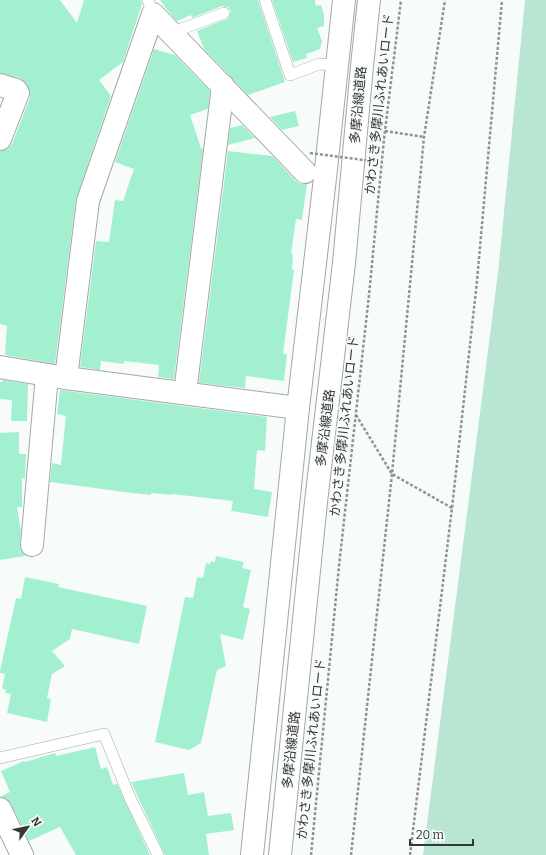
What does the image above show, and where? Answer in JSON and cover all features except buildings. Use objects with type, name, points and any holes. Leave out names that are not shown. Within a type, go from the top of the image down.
[{"type":"street","points":[[252,855],[298,408],[313,168],[338,64],[344,0]]},
{"type":"street","name":"多摩沿線道路","points":[[280,855],[316,502],[344,263],[369,0]]},
{"type":"street","points":[[151,7],[171,33],[223,86],[313,168]]},
{"type":"street","points":[[32,545],[56,377],[88,201],[151,7]]},
{"type":"street","points":[[0,85],[16,90],[18,93],[0,139]]},
{"type":"street","points":[[186,393],[223,86]]},
{"type":"street","points":[[0,367],[56,377],[298,408]]},
{"type":"street","points":[[2,821],[22,855]]},
{"type":"lane","points":[[265,0],[290,75],[319,64],[338,64]]},
{"type":"lane","points":[[171,33],[224,13]]},
{"type":"lane","points":[[0,758],[104,734],[130,798],[158,855]]},
{"type":"path","name":"かわさき多摩川ふれあいロード","points":[[311,855],[384,131],[401,0]]},
{"type":"path","points":[[351,855],[392,474],[424,137],[445,0]]},
{"type":"path","points":[[410,855],[429,684],[452,508],[477,281],[502,0]]},
{"type":"path","points":[[384,131],[424,137]]},
{"type":"path","points":[[313,168],[371,161]]},
{"type":"path","points":[[356,414],[392,474],[452,508]]},
{"type":"green space","points":[[525,0],[546,0],[546,855],[423,855],[498,273]]}]
